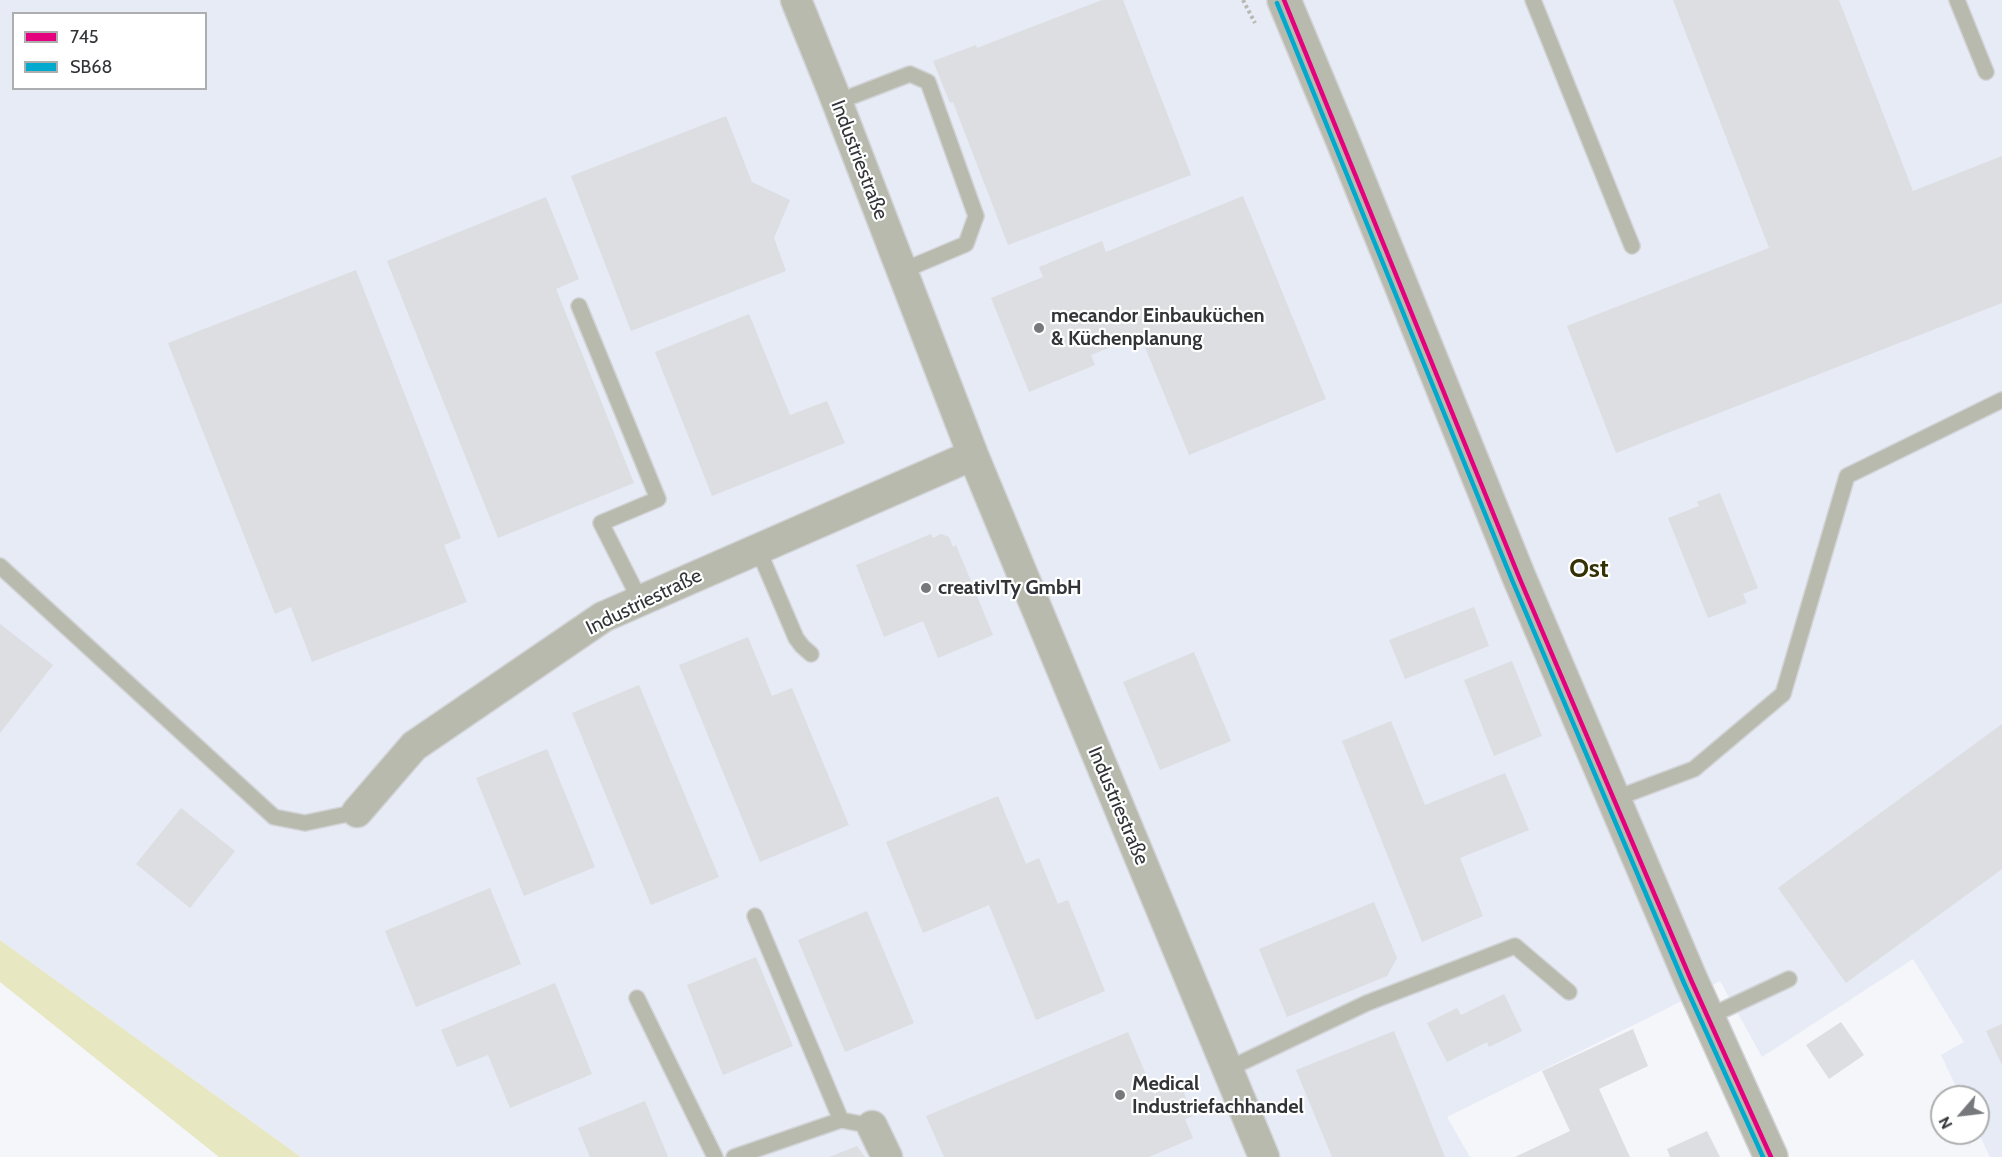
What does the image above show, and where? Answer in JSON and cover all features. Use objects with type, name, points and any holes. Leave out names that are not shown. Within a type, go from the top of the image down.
[{"type":"street","name":"Industriestraße","points":[[796,0],[973,455],[1264,1157]]},
{"type":"street","points":[[1284,0],[1519,577],[1708,1017],[1771,1157]]},
{"type":"street","name":"Industriestraße","points":[[357,812],[414,746],[603,617],[973,455]]},
{"type":"street","points":[[872,1126],[887,1157]]},
{"type":"lane","points":[[1533,0],[1632,246]]},
{"type":"lane","points":[[1957,0],[1986,72]]},
{"type":"lane","points":[[837,102],[910,75],[928,82],[976,216],[966,244],[902,271]]},
{"type":"lane","points":[[579,306],[658,499],[601,523],[640,600]]},
{"type":"lane","points":[[1614,799],[1694,769],[1783,694],[1847,476],[2002,400]]},
{"type":"lane","points":[[758,549],[796,638],[812,654]]},
{"type":"lane","points":[[0,566],[274,817],[305,823],[357,812]]},
{"type":"lane","points":[[755,916],[841,1120]]},
{"type":"lane","points":[[1228,1069],[1366,1003],[1515,946],[1569,992]]},
{"type":"lane","points":[[1708,1017],[1789,979]]},
{"type":"lane","points":[[637,998],[715,1157]]},
{"type":"lane","points":[[734,1157],[841,1120],[872,1126]]},
{"type":"shaded area","points":[[0,0],[2002,0],[2002,1157],[1990,1157],[1984,1145],[1990,1145],[1990,1085],[1955,1085],[1941,1055],[1964,1042],[1913,959],[1762,1057],[1720,981],[1447,1117],[1470,1157],[301,1157],[0,940]]},
{"type":"green space","points":[[0,940],[301,1157],[219,1157],[0,982]]},
{"type":"building","points":[[1102,0],[1123,0],[1191,175],[1008,245],[953,102],[950,103],[933,61],[976,45],[977,48]]},
{"type":"building","points":[[1673,0],[1839,0],[1913,191],[2002,156],[2002,303],[1616,453],[1567,326],[1769,248]]},
{"type":"building","points":[[726,116],[752,182],[790,200],[774,238],[786,271],[631,331],[571,176]]},
{"type":"building","points":[[1243,196],[1326,399],[1189,455],[1140,335],[1091,355],[1095,365],[1029,392],[991,298],[1043,277],[1039,267],[1102,241],[1106,252]]},
{"type":"building","points":[[546,197],[579,279],[556,289],[634,483],[498,538],[387,261]]},
{"type":"building","points":[[356,270],[461,538],[444,545],[467,602],[312,662],[291,607],[275,614],[168,343]]},
{"type":"building","points":[[749,314],[790,415],[827,401],[845,443],[712,496],[655,352]]},
{"type":"building","points":[[1720,493],[1758,588],[1743,594],[1747,603],[1708,618],[1668,518],[1699,506],[1697,502]]},
{"type":"building","points":[[931,534],[933,538],[941,534],[949,537],[953,547],[956,545],[993,635],[938,658],[923,621],[884,637],[856,565]]},
{"type":"building","points":[[1474,607],[1489,646],[1405,679],[1389,640]]},
{"type":"building","points":[[0,624],[53,665],[0,733]]},
{"type":"building","points":[[748,637],[772,696],[792,688],[849,825],[760,862],[679,665]]},
{"type":"building","points":[[1194,652],[1231,741],[1160,770],[1123,682]]},
{"type":"building","points":[[1512,661],[1542,736],[1494,756],[1464,680]]},
{"type":"building","points":[[639,685],[719,877],[651,905],[572,713]]},
{"type":"building","points":[[1391,721],[1425,805],[1505,773],[1529,830],[1460,858],[1483,916],[1422,942],[1342,741]]},
{"type":"building","points":[[2002,724],[2002,869],[1846,983],[1778,888]]},
{"type":"building","points":[[547,749],[595,867],[524,896],[476,778]]},
{"type":"building","points":[[998,796],[1026,864],[1039,858],[1058,904],[1068,900],[1105,991],[1036,1020],[989,905],[923,933],[886,842]]},
{"type":"building","points":[[181,808],[235,851],[190,908],[136,864]]},
{"type":"building","points":[[490,888],[521,964],[416,1007],[385,931]]},
{"type":"building","points":[[1374,902],[1397,958],[1387,976],[1287,1017],[1259,949]]},
{"type":"building","points":[[867,911],[914,1023],[845,1052],[798,940]]},
{"type":"building","points":[[756,957],[793,1046],[723,1075],[687,985]]},
{"type":"building","points":[[555,983],[592,1074],[510,1108],[488,1055],[457,1067],[441,1030]]},
{"type":"building","points":[[1504,994],[1522,1031],[1489,1047],[1487,1042],[1447,1062],[1427,1023],[1457,1008],[1461,1015]]},
{"type":"building","points":[[1841,1022],[1864,1055],[1829,1079],[1806,1045]]},
{"type":"building","points":[[2002,1024],[2002,1065],[1986,1031]]},
{"type":"building","points":[[1633,1029],[1648,1066],[1599,1089],[1630,1157],[1515,1157],[1570,1131],[1542,1071]]},
{"type":"building","points":[[1394,1031],[1445,1157],[1332,1157],[1296,1070]]},
{"type":"building","points":[[1128,1032],[1154,1094],[1180,1083],[1193,1116],[1185,1119],[1193,1138],[1149,1157],[944,1157],[926,1116]]},
{"type":"building","points":[[645,1101],[668,1157],[590,1157],[578,1128]]},
{"type":"building","points":[[1707,1131],[1720,1157],[1670,1157],[1667,1149]]},
{"type":"building","points":[[857,1146],[865,1157],[829,1157]]},
{"type":"transit line","name":"745","points":[[1284,0],[1519,577],[1691,980],[1771,1157]]},
{"type":"transit line","name":"SB68","points":[[1277,3],[1512,580],[1684,983],[1763,1157]]},
{"type":"place","name":"mecandor Einbauküchen & Küchenplanung","points":[[1039,328]]},
{"type":"place","name":"creativITy GmbH","points":[[926,588]]},
{"type":"place","name":"Medical Industriefachhandel","points":[[1120,1095]]},
{"type":"district","name":"Ost","points":[[1589,569]]}]
